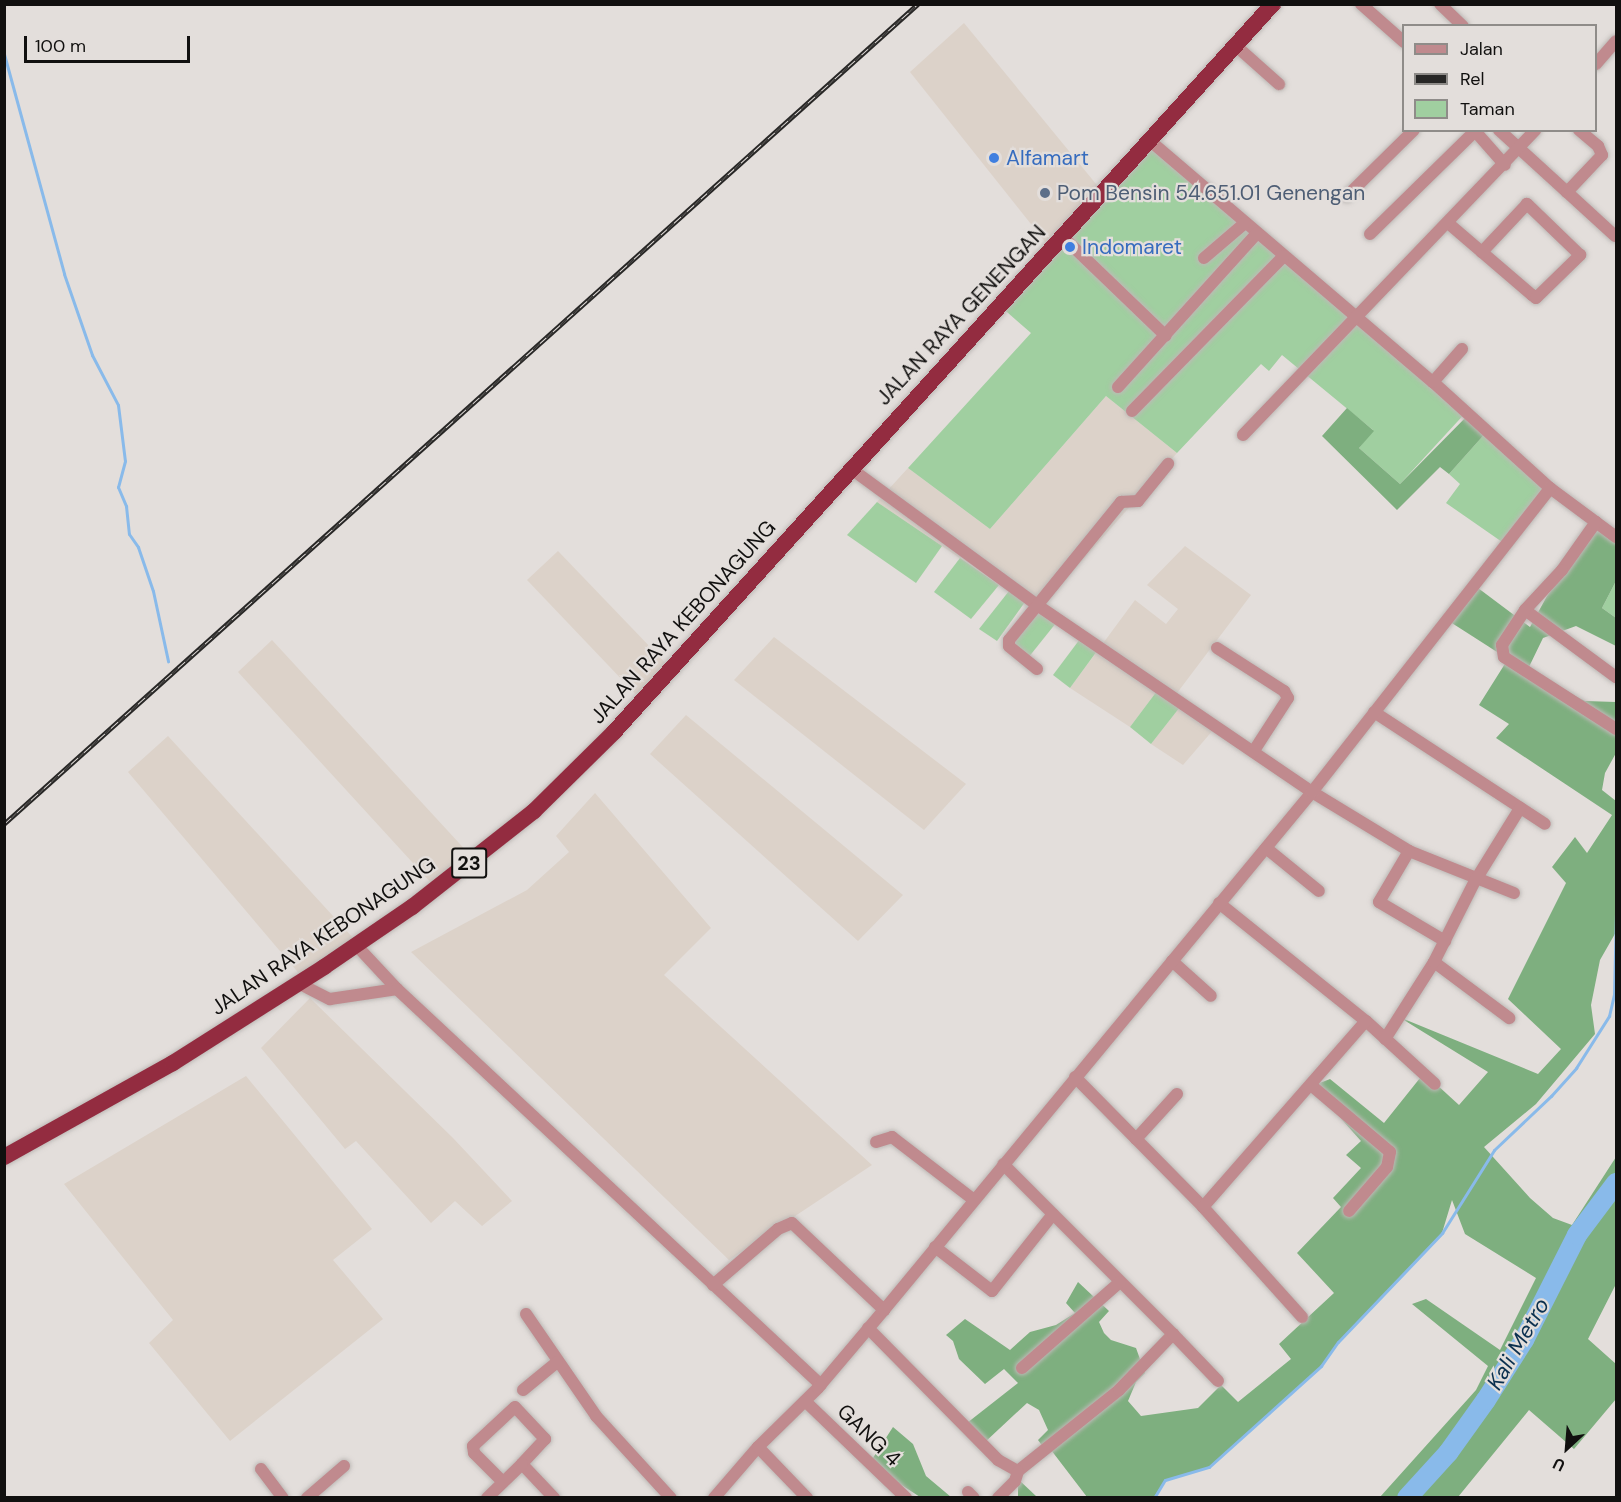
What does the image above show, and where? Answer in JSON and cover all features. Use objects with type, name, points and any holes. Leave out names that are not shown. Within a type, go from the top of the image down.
[{"type":"highway","name":"JALAN RAYA GENENGAN","points":[[850,468],[1064,238],[1148,139],[1273,4]]},
{"type":"highway","name":"JALAN RAYA KEBONAGUNG","points":[[4,1157],[173,1063],[298,983],[356,945],[498,840],[572,775],[850,468]]},
{"type":"street","points":[[1361,4],[1402,40]]},
{"type":"street","points":[[1440,4],[1461,24]]},
{"type":"street","points":[[1597,63],[1617,41]]},
{"type":"street","points":[[1235,45],[1279,84]]},
{"type":"street","points":[[1347,196],[1412,132]]},
{"type":"street","points":[[1370,234],[1474,132]]},
{"type":"street","points":[[1476,132],[1505,165]]},
{"type":"street","points":[[1501,132],[1615,237]]},
{"type":"street","points":[[1243,435],[1505,165],[1533,132]]},
{"type":"street","points":[[1567,192],[1602,155],[1598,146],[1581,132]]},
{"type":"street","points":[[1148,139],[1433,382],[1550,488],[1617,537]]},
{"type":"street","points":[[1448,223],[1482,252],[1536,298],[1580,255],[1527,204],[1482,252]]},
{"type":"street","points":[[1204,258],[1245,223]]},
{"type":"street","points":[[1118,387],[1257,233]]},
{"type":"street","points":[[1064,238],[1166,336]]},
{"type":"street","points":[[1132,411],[1284,256]]},
{"type":"street","points":[[1433,382],[1462,349]]},
{"type":"street","points":[[1037,669],[1008,643],[1122,502],[1138,501],[1168,464]]},
{"type":"street","points":[[850,468],[1037,605],[1312,792],[1409,851],[1475,880],[1514,893]]},
{"type":"street","points":[[714,1497],[758,1447],[820,1386],[884,1310],[1312,792],[1550,488]]},
{"type":"street","points":[[1596,522],[1562,570],[1525,610],[1502,645],[1504,657],[1617,729]]},
{"type":"street","points":[[1525,610],[1617,678]]},
{"type":"street","points":[[1217,648],[1284,691],[1288,698],[1252,752]]},
{"type":"street","points":[[1374,712],[1545,824]]},
{"type":"street","points":[[1385,1040],[1434,962],[1475,880],[1520,808]]},
{"type":"street","points":[[1266,848],[1318,891]]},
{"type":"street","points":[[1409,851],[1380,903],[1446,941]]},
{"type":"street","points":[[1219,903],[1366,1021],[1435,1084]]},
{"type":"street","points":[[356,945],[397,989],[589,1172],[820,1386]]},
{"type":"street","points":[[1172,961],[1211,996]]},
{"type":"street","points":[[1434,962],[1509,1018]]},
{"type":"street","points":[[298,983],[330,999],[397,989]]},
{"type":"street","points":[[1203,1207],[1312,1086],[1366,1021]]},
{"type":"street","points":[[1075,1077],[1203,1207],[1302,1317]]},
{"type":"street","points":[[1312,1086],[1390,1152],[1387,1167],[1349,1211]]},
{"type":"street","points":[[1136,1139],[1177,1094]]},
{"type":"street","points":[[876,1142],[892,1137],[974,1200]]},
{"type":"street","points":[[1003,1164],[1218,1381]]},
{"type":"street","points":[[935,1247],[992,1291],[1053,1214]]},
{"type":"street","points":[[713,1285],[789,1223],[884,1310]]},
{"type":"street","points":[[1022,1368],[1120,1282]]},
{"type":"street","points":[[526,1314],[596,1416],[671,1497]]},
{"type":"street","points":[[868,1328],[998,1460],[1018,1471]]},
{"type":"street","points":[[998,1497],[1015,1481],[1018,1471],[1119,1390],[1173,1334]]},
{"type":"street","points":[[523,1390],[557,1362]]},
{"type":"street","name":"GANG 4","points":[[807,1400],[906,1497]]},
{"type":"street","points":[[487,1497],[503,1482],[522,1464],[544,1439],[513,1407],[472,1449],[503,1482]]},
{"type":"street","points":[[758,1447],[807,1497]]},
{"type":"street","points":[[522,1464],[554,1497]]},
{"type":"street","points":[[307,1497],[344,1466]]},
{"type":"street","points":[[261,1469],[283,1497]]},
{"type":"shaded area","points":[[964,23],[1110,201],[1058,258],[910,72]]},
{"type":"shaded area","points":[[1106,396],[1177,453],[1038,611],[877,502],[908,468],[990,529]]},
{"type":"shaded area","points":[[1185,546],[1251,595],[1171,701],[1157,691],[1130,727],[1070,688],[1135,600],[1166,624],[1178,609],[1147,585]]},
{"type":"shaded area","points":[[558,551],[677,675],[647,706],[527,580]]},
{"type":"shaded area","points":[[774,637],[966,784],[924,830],[734,680]]},
{"type":"shaded area","points":[[272,640],[471,856],[434,886],[238,672]]},
{"type":"shaded area","points":[[1180,707],[1214,729],[1183,765],[1151,744]]},
{"type":"shaded area","points":[[686,715],[903,895],[858,941],[650,754]]},
{"type":"shaded area","points":[[168,736],[355,940],[302,977],[128,772]]},
{"type":"shaded area","points":[[595,793],[711,928],[664,975],[872,1165],[729,1260],[411,952],[527,890],[569,852],[556,836]]},
{"type":"shaded area","points":[[310,998],[453,1138],[512,1201],[482,1226],[455,1201],[431,1223],[356,1141],[345,1149],[261,1048]]},
{"type":"shaded area","points":[[246,1076],[372,1229],[333,1260],[383,1319],[230,1441],[149,1343],[173,1320],[64,1184]]},
{"type":"green space","points":[[1148,139],[1284,259],[1469,409],[1400,484],[1359,448],[1373,430],[1282,355],[1269,371],[1261,364],[1177,453],[1106,396],[990,529],[908,468],[1031,333],[999,305]]},
{"type":"green space","points":[[1347,408],[1374,431],[1359,448],[1400,484],[1471,412],[1490,428],[1449,474],[1440,467],[1397,510],[1322,436]]},
{"type":"green space","points":[[1490,428],[1552,483],[1505,544],[1446,503],[1460,484],[1449,474]]},
{"type":"green space","points":[[877,502],[942,546],[916,583],[847,535]]},
{"type":"green space","points":[[1602,522],[1616,534],[1616,581],[1602,608],[1616,618],[1616,646],[1576,626],[1543,638],[1527,671],[1585,701],[1616,702],[1616,753],[1605,773],[1602,790],[1616,801],[1616,932],[1600,960],[1591,1005],[1595,1034],[1536,1104],[1484,1147],[1530,1198],[1553,1218],[1572,1225],[1616,1157],[1616,1284],[1588,1339],[1616,1364],[1616,1399],[1574,1449],[1529,1410],[1458,1497],[1380,1497],[1476,1390],[1488,1366],[1412,1304],[1426,1299],[1500,1350],[1536,1278],[1465,1234],[1452,1200],[1442,1233],[1338,1342],[1321,1366],[1209,1467],[1165,1480],[1154,1497],[1087,1497],[1048,1446],[1046,1451],[1038,1440],[1048,1430],[1039,1410],[1027,1403],[984,1443],[967,1423],[1018,1383],[1004,1369],[985,1384],[959,1359],[953,1341],[946,1335],[965,1319],[1010,1350],[1030,1332],[1056,1325],[1075,1313],[1066,1303],[1078,1282],[1109,1311],[1099,1322],[1104,1333],[1111,1340],[1136,1348],[1145,1373],[1136,1382],[1128,1401],[1141,1416],[1198,1408],[1221,1385],[1238,1402],[1291,1359],[1279,1344],[1334,1293],[1297,1253],[1341,1207],[1333,1198],[1361,1168],[1346,1155],[1361,1141],[1312,1086],[1330,1079],[1384,1123],[1424,1073],[1459,1105],[1488,1072],[1399,1017],[1538,1074],[1561,1049],[1508,999],[1566,883],[1552,867],[1575,837],[1587,853],[1612,815],[1496,738],[1509,724],[1479,705],[1508,659],[1444,618],[1470,582],[1530,627],[1547,596]]},
{"type":"green space","points":[[960,558],[999,585],[971,619],[934,592]]},
{"type":"green space","points":[[1616,581],[1616,618],[1602,608]]},
{"type":"green space","points":[[1009,591],[1025,602],[997,641],[979,629]]},
{"type":"green space","points":[[1038,611],[1056,623],[1028,658],[1011,647]]},
{"type":"green space","points":[[1080,639],[1097,651],[1070,688],[1053,675]]},
{"type":"green space","points":[[1157,691],[1180,707],[1151,744],[1130,727]]},
{"type":"green space","points":[[893,1427],[913,1444],[926,1476],[951,1497],[920,1497],[869,1464]]},
{"type":"green space","points":[[1018,1479],[1037,1497],[1018,1497]]},
{"type":"waterway","points":[[4,54],[64,274],[92,355],[118,405],[125,461],[118,487],[126,506],[129,534],[138,547],[153,591],[168,661]]},
{"type":"waterway","points":[[1154,1498],[1165,1480],[1209,1467],[1321,1366],[1338,1342],[1442,1233],[1494,1150],[1551,1096],[1576,1068],[1609,1016],[1614,995],[1616,914]]},
{"type":"waterway","name":"Kali Metro","points":[[1407,1498],[1448,1453],[1486,1400],[1524,1340],[1577,1235],[1616,1183]]},
{"type":"railway","points":[[4,824],[918,4]]},
{"type":"place","name":"Alfamart","points":[[994,158]]},
{"type":"place","name":"Pom Bensin 54.651.01 Genengan","points":[[1045,193]]},
{"type":"place","name":"Indomaret","points":[[1070,247]]}]
